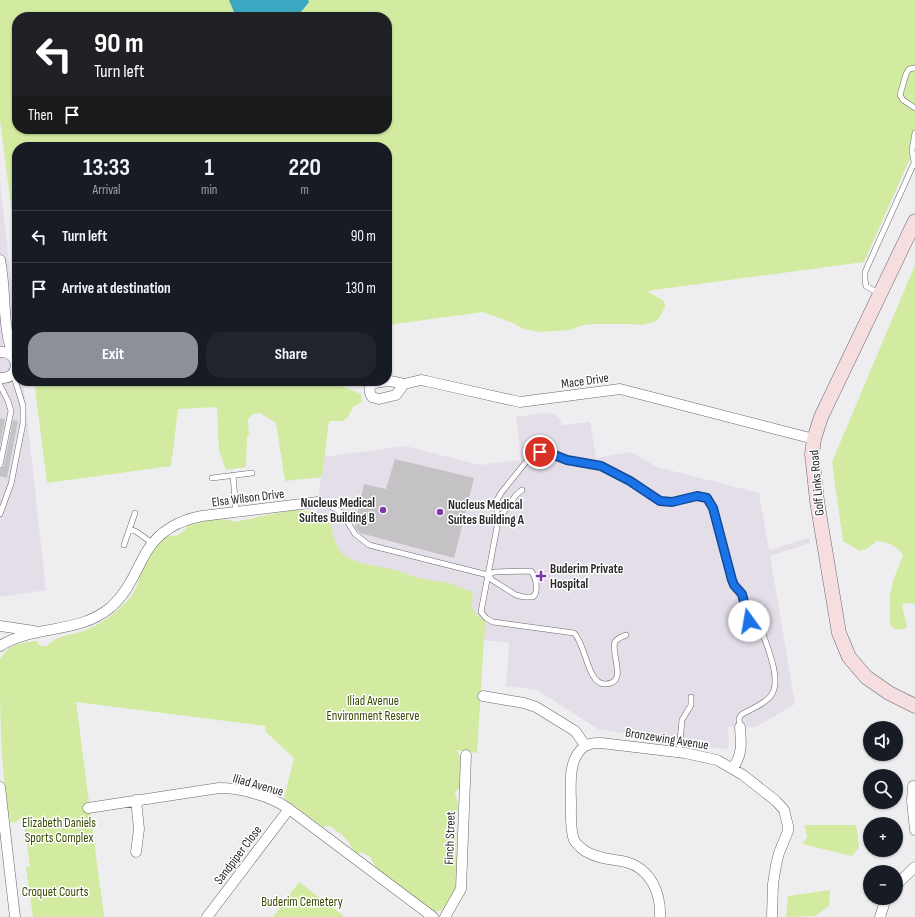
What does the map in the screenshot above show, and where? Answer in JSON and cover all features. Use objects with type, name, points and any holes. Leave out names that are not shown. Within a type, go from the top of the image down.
[{"type":"main road","name":"Golf Links Road","points":[[915,222],[832,390],[814,439],[812,454],[814,477],[839,633],[849,657],[866,678],[889,693],[915,706]]},
{"type":"street","points":[[0,260],[7,334],[12,354]]},
{"type":"street","points":[[0,352],[9,354],[12,359]]},
{"type":"street","points":[[0,378],[10,377],[12,374]]},
{"type":"street","name":"Mace Drive","points":[[404,384],[426,380],[520,402],[607,390],[620,390],[814,439]]},
{"type":"street","name":"Elsa Wilson Drive","points":[[0,646],[11,640],[38,632],[80,624],[95,618],[107,610],[128,588],[146,551],[152,543],[166,530],[183,521],[202,516],[318,502]]},
{"type":"street","name":"Elsa Wilson Drive","points":[[0,626],[38,632]]},
{"type":"street","points":[[482,696],[524,703],[536,707],[572,728],[578,734],[585,745],[576,755],[571,772],[571,822],[575,841],[578,846],[591,854],[631,864],[646,874],[652,881],[656,890],[660,917]]},
{"type":"street","points":[[733,768],[738,760],[741,749],[740,727]]},
{"type":"street","name":"Bronzewing Avenue","points":[[585,745],[601,742],[678,752],[716,760],[733,768],[752,781],[776,801],[784,810],[788,821],[788,831],[776,865],[773,884],[772,917]]},
{"type":"street","name":"Finch Street","points":[[445,917],[461,889],[466,755]]},
{"type":"street","points":[[0,787],[15,917]]},
{"type":"street","name":"Iliad Avenue","points":[[88,808],[206,789],[226,788],[268,798],[289,809],[433,917]]},
{"type":"street","points":[[914,791],[915,830]]},
{"type":"street","points":[[136,800],[139,829],[136,852]]},
{"type":"street","name":"Sandpiper Close","points":[[207,917],[289,809]]},
{"type":"street","points":[[903,878],[915,867]]},
{"type":"street","points":[[880,917],[884,905]]},
{"type":"lane","points":[[915,68],[909,69],[906,74],[900,95],[903,100],[915,108]]},
{"type":"lane","points":[[879,294],[866,286],[865,272],[914,162],[912,150],[915,133]]},
{"type":"lane","points":[[0,385],[8,401],[10,413],[0,465]]},
{"type":"lane","points":[[0,514],[11,484],[23,423],[22,406],[17,386]]},
{"type":"lane","points":[[626,635],[618,638],[615,644],[615,655],[618,670],[616,679],[608,684],[600,683],[592,675],[578,637],[574,633],[496,622],[483,615],[481,609],[498,520],[496,505],[499,497],[530,457],[540,452],[549,453],[567,460],[601,466],[630,481],[660,501],[672,502],[695,496],[704,497],[709,501],[713,508],[732,580],[734,585],[742,594],[750,623],[763,633]]},
{"type":"lane","points":[[212,478],[252,473]]},
{"type":"lane","points":[[233,475],[236,512]]},
{"type":"lane","points":[[498,520],[516,494],[522,490]]},
{"type":"lane","name":"Elsa Wilson Drive","points":[[318,502],[329,505],[342,514],[354,534],[369,545],[488,575],[492,580],[520,597],[533,597],[536,594],[537,588],[534,575],[531,571],[494,572],[488,575]]},
{"type":"lane","points":[[124,545],[135,513]]},
{"type":"lane","points":[[130,529],[138,532],[152,543]]},
{"type":"lane","points":[[740,727],[741,715],[768,699],[774,691],[775,681],[767,642],[763,633],[762,619],[748,612]]},
{"type":"lane","points":[[678,752],[682,720],[691,705],[691,698]]},
{"type":"shaded area","points":[[0,182],[12,288],[12,386],[24,386],[46,590],[0,597]]},
{"type":"shaded area","name":"Buderim Private Hospital","points":[[546,413],[553,414],[559,418],[562,425],[590,422],[596,458],[631,452],[657,467],[759,493],[769,550],[809,538],[810,543],[770,556],[795,704],[756,727],[728,727],[729,746],[723,749],[598,729],[537,690],[506,686],[509,643],[484,640],[305,596],[324,457],[405,446],[480,465],[521,460],[516,417]]},
{"type":"green space","points":[[0,0],[915,0],[915,147],[864,262],[647,291],[664,301],[665,307],[659,318],[654,322],[642,325],[596,324],[583,325],[570,330],[540,332],[524,329],[513,323],[483,312],[392,324],[392,142],[12,142],[12,213],[0,120]]},
{"type":"green space","points":[[915,265],[915,605],[912,603],[902,604],[907,628],[897,629],[893,628],[890,624],[890,596],[893,581],[903,555],[895,547],[884,542],[877,541],[868,548],[860,551],[843,541],[832,462]]},
{"type":"green space","points":[[35,386],[342,386],[361,394],[362,402],[353,407],[348,417],[343,421],[329,421],[322,477],[285,481],[276,423],[260,413],[253,414],[248,419],[249,435],[247,436],[246,467],[226,470],[219,450],[217,407],[178,409],[171,466],[47,483]]},
{"type":"green space","name":"Iliad Avenue Environment Reserve","points":[[295,510],[317,512],[332,525],[333,536],[336,544],[343,555],[351,559],[361,563],[395,570],[418,578],[449,583],[473,592],[472,604],[474,612],[486,623],[477,753],[457,750],[463,763],[464,776],[455,792],[458,805],[456,813],[457,882],[450,904],[446,904],[442,910],[433,912],[412,895],[412,893],[407,894],[399,889],[392,879],[378,871],[370,857],[362,852],[358,854],[352,849],[351,845],[346,839],[330,826],[323,827],[284,798],[294,758],[265,731],[266,726],[76,702],[104,917],[33,917],[26,867],[30,867],[23,817],[14,823],[10,822],[4,781],[1,740],[0,659],[8,650],[16,645],[25,642],[37,641],[40,646],[47,646],[60,637],[89,629],[106,619],[131,597],[137,587],[143,565],[148,555],[166,536],[178,535],[183,532],[187,526],[205,521],[223,519],[234,522]]},
{"type":"green space","points":[[805,825],[856,825],[859,847],[852,856],[802,844],[807,837]]},
{"type":"green space","name":"Buderim Cemetery","points":[[299,882],[345,917],[273,917]]},
{"type":"green space","points":[[830,890],[829,906],[815,916],[786,917],[788,896]]},
{"type":"water","points":[[229,0],[308,0],[309,2],[301,12],[234,12]]},
{"type":"building","points":[[0,418],[5,419],[0,445]]},
{"type":"building","points":[[13,420],[18,421],[7,478],[0,476],[0,469],[4,466]]},
{"type":"building","points":[[395,459],[474,478],[454,558],[360,533],[355,527],[364,484],[386,489]]},
{"type":"place","name":"Nucleus Medical Suites Building B","points":[[383,510]]},
{"type":"place","name":"Nucleus Medical Suites Building A","points":[[440,512]]},
{"type":"place","name":"Buderim Private Hospital","points":[[541,576]]},
{"type":"route","points":[[540,452],[549,453],[567,460],[601,466],[621,475],[660,501],[672,502],[697,496],[707,498],[712,504],[732,580],[734,585],[742,594],[748,612],[749,621]]},
{"type":"park label","name":"Elizabeth Daniels Sports Complex","points":[[59,830]]},
{"type":"park label","name":"Croquet Courts","points":[[55,892]]}]
